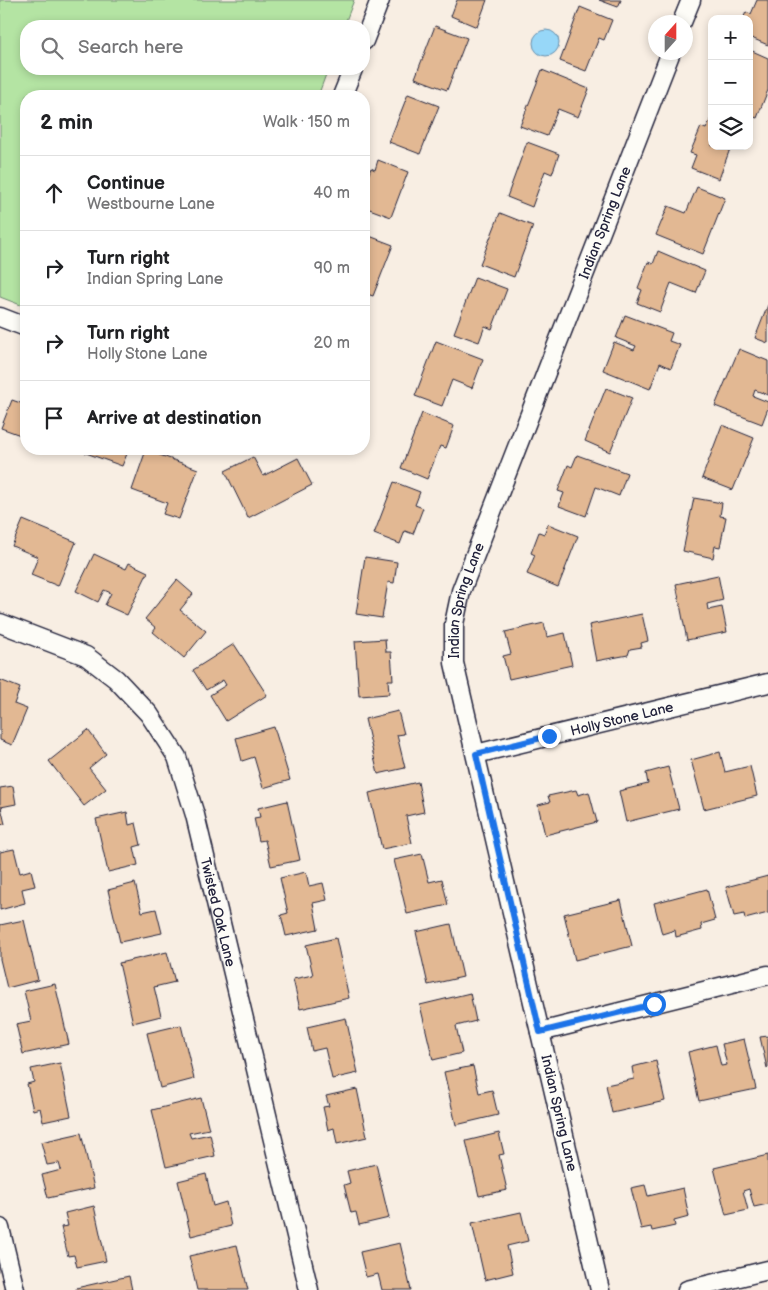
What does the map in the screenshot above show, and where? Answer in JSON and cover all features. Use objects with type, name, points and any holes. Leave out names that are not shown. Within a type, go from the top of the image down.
[{"type":"street","points":[[370,26],[380,0]]},
{"type":"street","points":[[685,15],[691,0]]},
{"type":"street","name":"Indian Spring Lane","points":[[600,1290],[454,663],[454,624],[461,591],[668,60]]},
{"type":"street","points":[[344,90],[351,75]]},
{"type":"street","points":[[0,318],[20,325]]},
{"type":"street","name":"Twisted Oak Lane","points":[[0,623],[86,656],[116,679],[149,714],[177,757],[195,815],[309,1290]]},
{"type":"street","name":"Holly Stone Lane","points":[[476,754],[768,683]]},
{"type":"street","points":[[540,1032],[768,976]]},
{"type":"street","points":[[0,1228],[15,1290]]},
{"type":"street","points":[[687,1290],[768,1270]]},
{"type":"green space","points":[[0,0],[354,0],[346,20],[20,20],[20,75],[326,75],[320,90],[20,90],[20,305],[0,297]]},
{"type":"water","points":[[546,30],[555,34],[559,43],[555,52],[546,56],[537,52],[533,43],[537,34]]},
{"type":"building","points":[[457,0],[487,0],[477,27],[451,16]]},
{"type":"building","points":[[599,0],[621,0],[618,7]]},
{"type":"building","points":[[757,0],[768,0],[768,45],[753,39],[753,15],[745,15],[746,12],[751,14]]},
{"type":"building","points":[[580,7],[612,20],[604,40],[599,38],[586,71],[560,61]]},
{"type":"building","points":[[435,26],[467,38],[447,90],[415,78]]},
{"type":"building","points":[[753,51],[768,58],[768,90],[757,118],[753,116]]},
{"type":"building","points":[[542,70],[589,89],[578,117],[558,109],[547,136],[520,126]]},
{"type":"building","points":[[408,94],[439,106],[420,154],[389,142]]},
{"type":"building","points":[[708,125],[708,150],[730,150],[719,179],[691,168],[696,155],[690,153],[701,127],[706,129]]},
{"type":"building","points":[[527,142],[559,154],[552,174],[545,171],[532,207],[507,197]]},
{"type":"building","points":[[378,160],[408,172],[391,217],[370,209],[370,171],[371,168],[375,170]]},
{"type":"building","points":[[697,187],[725,198],[703,254],[656,235],[668,206],[686,213]]},
{"type":"building","points":[[500,213],[533,226],[514,277],[480,264]]},
{"type":"building","points":[[370,236],[393,245],[373,296],[370,295]]},
{"type":"building","points":[[658,251],[705,271],[696,293],[671,283],[660,312],[637,303],[642,290],[638,288],[648,262],[653,264]]},
{"type":"building","points":[[475,277],[507,289],[492,329],[485,326],[479,342],[454,333]]},
{"type":"building","points":[[768,305],[768,343],[755,338]]},
{"type":"building","points":[[625,315],[672,333],[669,341],[680,345],[671,368],[660,363],[650,389],[603,370],[614,342],[634,350],[636,346],[616,338]]},
{"type":"building","points":[[436,341],[483,359],[472,388],[452,380],[442,406],[415,396]]},
{"type":"building","points":[[739,349],[768,361],[768,395],[755,390],[753,396],[768,402],[768,408],[762,424],[715,406]]},
{"type":"building","points":[[606,388],[632,398],[610,452],[585,441]]},
{"type":"building","points":[[12,400],[20,403],[20,435],[1,428]]},
{"type":"building","points":[[422,413],[454,426],[446,448],[440,446],[427,479],[401,468]]},
{"type":"building","points":[[722,425],[754,438],[733,490],[702,478]]},
{"type":"building","points":[[92,455],[127,455],[122,466]]},
{"type":"building","points":[[144,455],[160,455],[198,469],[179,519],[163,514],[167,503],[132,490]]},
{"type":"building","points":[[577,455],[627,473],[619,496],[596,487],[586,516],[559,506],[564,493],[558,491],[568,465],[572,467]]},
{"type":"building","points":[[253,457],[263,476],[298,458],[312,485],[248,518],[225,471]]},
{"type":"building","points":[[394,482],[420,492],[415,505],[423,508],[413,534],[405,531],[400,544],[374,534]]},
{"type":"building","points":[[694,498],[722,503],[720,516],[726,517],[720,547],[715,546],[713,558],[683,551]]},
{"type":"building","points":[[23,520],[76,542],[58,586],[31,575],[38,557],[12,546]]},
{"type":"building","points":[[548,524],[578,536],[558,587],[527,574],[535,555],[531,553],[539,532],[544,534]]},
{"type":"building","points":[[94,554],[126,569],[129,563],[148,572],[127,615],[105,605],[111,593],[104,590],[98,602],[76,591]]},
{"type":"building","points":[[365,557],[397,562],[394,583],[388,582],[382,618],[356,614]]},
{"type":"building","points":[[718,575],[723,600],[707,604],[708,610],[722,607],[727,632],[687,640],[676,584]]},
{"type":"building","points":[[177,580],[193,594],[180,610],[206,631],[184,658],[153,632],[156,628],[145,619]]},
{"type":"building","points":[[642,614],[648,641],[641,643],[642,647],[630,649],[628,655],[596,661],[589,625]]},
{"type":"building","points":[[544,623],[547,637],[565,633],[572,665],[509,679],[503,656],[511,654],[505,632]]},
{"type":"building","points":[[385,639],[386,652],[391,652],[393,680],[388,680],[389,694],[359,696],[355,641]]},
{"type":"building","points":[[234,644],[267,695],[226,721],[210,695],[226,685],[223,680],[206,690],[193,670]]},
{"type":"building","points":[[0,680],[20,688],[14,704],[27,709],[12,745],[0,740]]},
{"type":"building","points":[[398,711],[404,734],[397,735],[405,768],[378,774],[365,719]]},
{"type":"building","points":[[274,727],[290,780],[263,788],[254,757],[242,761],[236,738]]},
{"type":"building","points":[[88,730],[106,754],[89,768],[106,789],[84,806],[49,761]]},
{"type":"building","points":[[720,752],[725,772],[750,766],[757,796],[704,809],[691,760]]},
{"type":"building","points":[[668,767],[679,809],[626,822],[619,791],[648,784],[646,773]]},
{"type":"building","points":[[418,782],[424,812],[406,816],[412,843],[382,849],[369,793]]},
{"type":"building","points":[[13,786],[16,804],[1,807],[5,824],[0,825],[0,788]]},
{"type":"building","points":[[576,790],[578,795],[589,792],[597,822],[545,835],[538,805],[550,802],[548,796]]},
{"type":"building","points":[[287,801],[300,860],[271,866],[265,840],[259,841],[254,818],[260,817],[258,808]]},
{"type":"building","points":[[127,812],[129,825],[136,823],[141,845],[134,847],[138,865],[108,872],[96,819]]},
{"type":"building","points":[[14,849],[20,873],[31,870],[35,886],[22,889],[25,903],[0,910],[0,852]]},
{"type":"building","points":[[422,854],[429,882],[442,879],[448,905],[407,914],[394,860]]},
{"type":"building","points":[[306,872],[309,886],[323,883],[327,900],[313,903],[318,929],[286,936],[281,915],[288,913],[280,878]]},
{"type":"building","points":[[768,876],[768,913],[745,919],[744,914],[734,916],[726,887]]},
{"type":"building","points":[[135,883],[142,912],[156,909],[162,933],[120,942],[108,890]]},
{"type":"building","points":[[707,889],[715,920],[701,924],[702,930],[676,937],[675,930],[662,934],[654,903]]},
{"type":"building","points":[[621,900],[632,946],[575,960],[564,914]]},
{"type":"building","points":[[24,920],[38,980],[7,988],[0,959],[0,925]]},
{"type":"building","points":[[451,924],[463,977],[428,985],[416,932]]},
{"type":"building","points":[[336,938],[349,998],[300,1009],[293,979],[313,975],[306,945]]},
{"type":"building","points":[[167,952],[175,982],[154,987],[161,1016],[133,1023],[119,963]]},
{"type":"building","points":[[55,984],[69,1044],[23,1054],[16,1024],[31,1021],[24,991]]},
{"type":"building","points":[[470,993],[476,1021],[456,1026],[462,1053],[433,1060],[420,1005]]},
{"type":"building","points":[[346,1018],[358,1073],[332,1079],[325,1048],[312,1051],[307,1027]]},
{"type":"building","points":[[181,1025],[194,1079],[160,1088],[147,1033]]},
{"type":"building","points":[[768,1036],[768,1068],[767,1068],[760,1037]]},
{"type":"building","points":[[744,1039],[756,1089],[699,1101],[688,1052],[716,1045],[721,1066],[727,1065],[722,1044]]},
{"type":"building","points":[[656,1061],[665,1101],[612,1113],[606,1085],[634,1079],[632,1067]]},
{"type":"building","points":[[60,1063],[71,1116],[43,1122],[40,1108],[33,1110],[27,1084],[34,1082],[31,1069]]},
{"type":"building","points":[[473,1066],[479,1093],[492,1090],[498,1115],[456,1125],[444,1072]]},
{"type":"building","points":[[357,1089],[367,1137],[337,1144],[334,1128],[328,1130],[323,1107],[329,1106],[326,1096]]},
{"type":"building","points":[[201,1098],[209,1129],[189,1133],[191,1138],[210,1134],[215,1156],[166,1167],[152,1110]]},
{"type":"building","points":[[81,1133],[94,1188],[48,1198],[42,1175],[61,1170],[59,1163],[47,1165],[41,1142]]},
{"type":"building","points":[[499,1133],[504,1154],[499,1155],[507,1190],[479,1196],[466,1141]]},
{"type":"building","points":[[768,1155],[768,1204],[754,1207],[749,1189],[743,1191],[748,1210],[726,1215],[714,1168]]},
{"type":"building","points":[[376,1164],[389,1218],[359,1225],[356,1212],[351,1213],[344,1185],[350,1183],[347,1171]]},
{"type":"building","points":[[206,1174],[213,1206],[226,1202],[231,1226],[191,1236],[178,1181]]},
{"type":"building","points":[[645,1185],[648,1196],[683,1188],[689,1217],[674,1221],[675,1226],[652,1231],[651,1227],[641,1229],[631,1188]]},
{"type":"building","points":[[94,1206],[106,1261],[77,1267],[74,1255],[68,1256],[61,1227],[68,1226],[65,1213]]},
{"type":"building","points":[[521,1212],[528,1241],[507,1246],[513,1273],[485,1280],[472,1223]]},
{"type":"building","points":[[400,1243],[411,1290],[382,1290],[378,1274],[366,1277],[360,1252]]},
{"type":"building","points":[[237,1245],[248,1290],[197,1290],[189,1256]]},
{"type":"building","points":[[129,1276],[132,1290],[77,1290],[76,1288]]},
{"type":"route","points":[[549,736],[476,754],[540,1032],[654,1004]]}]
